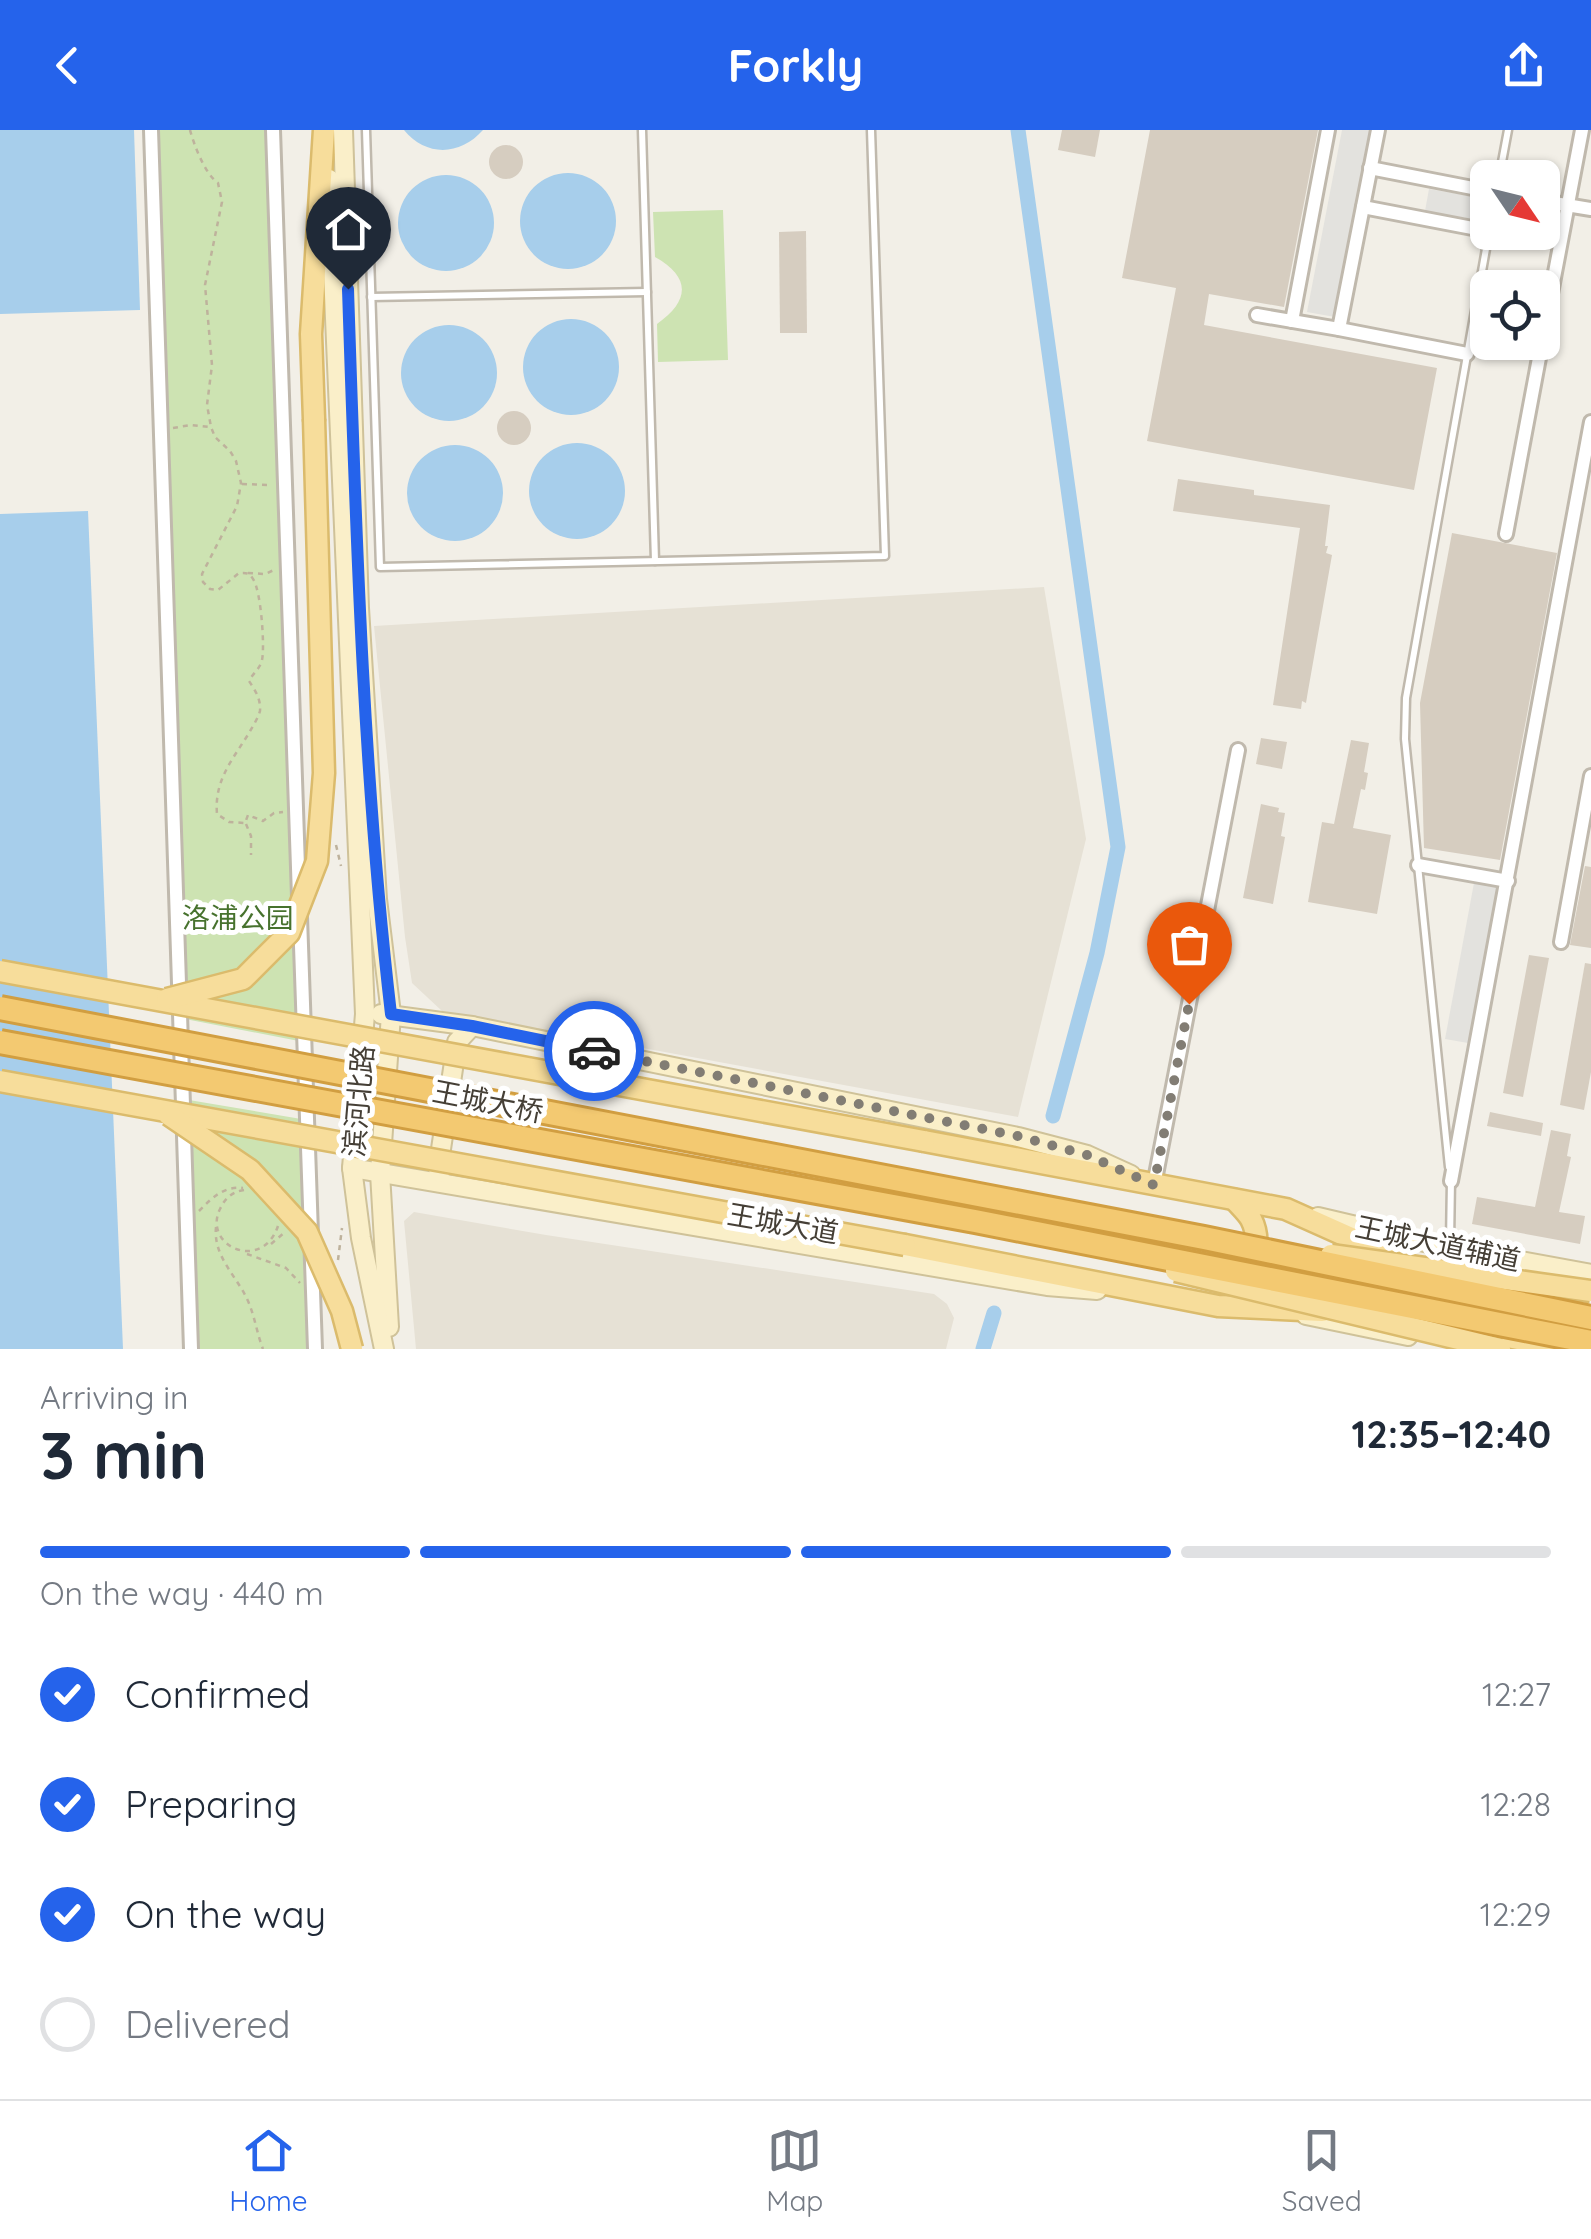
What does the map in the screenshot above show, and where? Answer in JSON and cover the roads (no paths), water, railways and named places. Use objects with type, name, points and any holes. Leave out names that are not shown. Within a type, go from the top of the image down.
[{"type":"highway","name":"王城大桥","points":[[0,1008],[1204,1238]]},
{"type":"highway","name":"王城大桥","points":[[0,1042],[975,1221]]},
{"type":"highway","points":[[975,1221],[1591,1342]]},
{"type":"highway","points":[[1204,1238],[1591,1318]]},
{"type":"main road","points":[[158,1001],[243,979],[289,933],[317,861],[324,773],[311,334],[325,130]]},
{"type":"main road","name":"滨河北路","points":[[325,130],[365,1014],[352,1168],[361,1238],[387,1349]]},
{"type":"main road","name":"滨河北路","points":[[343,130],[359,608],[378,899],[391,1014],[380,1173],[387,1349]]},
{"type":"main road","points":[[0,971],[1286,1209],[1394,1259],[1591,1301]]},
{"type":"main road","points":[[365,1014],[472,1026],[1018,1136],[1087,1155],[1154,1185]]},
{"type":"main road","points":[[444,1184],[438,1169],[458,1042],[472,1026]]},
{"type":"main road","name":"王城大道","points":[[0,1080],[1218,1306],[1383,1313],[1568,1349]]},
{"type":"main road","points":[[163,1111],[250,1170],[306,1232],[342,1311],[352,1349]]},
{"type":"main road","points":[[352,1168],[1047,1286],[1152,1293]]},
{"type":"main road","points":[[1218,1306],[1243,1288],[1253,1266],[1257,1240],[1250,1219],[1235,1200]]},
{"type":"main road","name":"王城大道辅道","points":[[1286,1209],[1450,1248],[1591,1274]]},
{"type":"main road","points":[[975,1221],[1500,1349]]},
{"type":"main road","points":[[1204,1238],[1591,1292]]},
{"type":"main road","points":[[1450,1248],[1512,1285]]},
{"type":"main road","points":[[1276,1309],[1467,1349],[1530,1342]]},
{"type":"street","points":[[151,130],[190,1349]]},
{"type":"street","points":[[273,130],[315,1349]]},
{"type":"street","points":[[1292,321],[1328,130]]},
{"type":"street","points":[[1339,329],[1378,130]]},
{"type":"street","points":[[1556,270],[1582,130]]},
{"type":"street","points":[[1370,168],[1470,187]]},
{"type":"street","points":[[1560,204],[1591,209]]},
{"type":"street","points":[[1363,207],[1470,228]]},
{"type":"street","points":[[1257,315],[1467,354]]},
{"type":"street","points":[[1506,534],[1539,360]]},
{"type":"street","points":[[1451,1182],[1591,422]]},
{"type":"street","points":[[1154,1185],[1238,750]]},
{"type":"street","points":[[1562,942],[1591,776]]},
{"type":"street","points":[[1418,865],[1508,880]]},
{"type":"lane","points":[[366,130],[380,566],[885,556],[871,130]]},
{"type":"lane","points":[[642,130],[655,560]]},
{"type":"lane","points":[[1502,160],[1508,130]]},
{"type":"lane","points":[[1450,1248],[1451,1182],[1405,738],[1406,698],[1485,250]]},
{"type":"lane","points":[[371,296],[647,292]]},
{"type":"water","points":[[0,130],[134,130],[140,310],[0,314]]},
{"type":"water","points":[[404,130],[483,130],[464,145],[443,150],[422,145]]},
{"type":"water","points":[[568,173],[586,176],[602,187],[613,203],[613,239],[602,255],[586,266],[568,269],[550,266],[534,255],[523,239],[520,221],[523,203],[534,187],[550,176]]},
{"type":"water","points":[[446,175],[464,178],[480,189],[491,205],[491,241],[480,257],[464,268],[446,271],[428,268],[412,257],[401,241],[398,223],[401,205],[412,189],[428,178]]},
{"type":"water","points":[[571,319],[589,322],[605,333],[616,349],[616,385],[605,401],[589,412],[571,415],[553,412],[537,401],[526,385],[523,367],[526,349],[537,333],[553,322]]},
{"type":"water","points":[[449,325],[467,328],[483,339],[494,355],[494,391],[483,407],[467,418],[449,421],[431,418],[415,407],[404,391],[401,373],[404,355],[415,339],[431,328]]},
{"type":"water","points":[[577,443],[595,447],[611,457],[621,473],[625,491],[621,509],[611,525],[595,535],[577,539],[559,535],[543,525],[533,509],[529,491],[533,473],[543,457],[559,447]]},
{"type":"water","points":[[455,445],[473,449],[489,459],[499,475],[503,493],[499,511],[489,527],[473,537],[455,541],[437,537],[421,527],[411,511],[407,493],[411,475],[421,459],[437,449]]},
{"type":"water","points":[[88,511],[123,1349],[0,1349],[0,514]]},
{"type":"waterway","points":[[1018,130],[1118,847],[1097,953],[1053,1116]]},
{"type":"waterway","points":[[983,1349],[994,1313]]},
{"type":"park label","name":"洛浦公园","points":[[238,917]]}]
